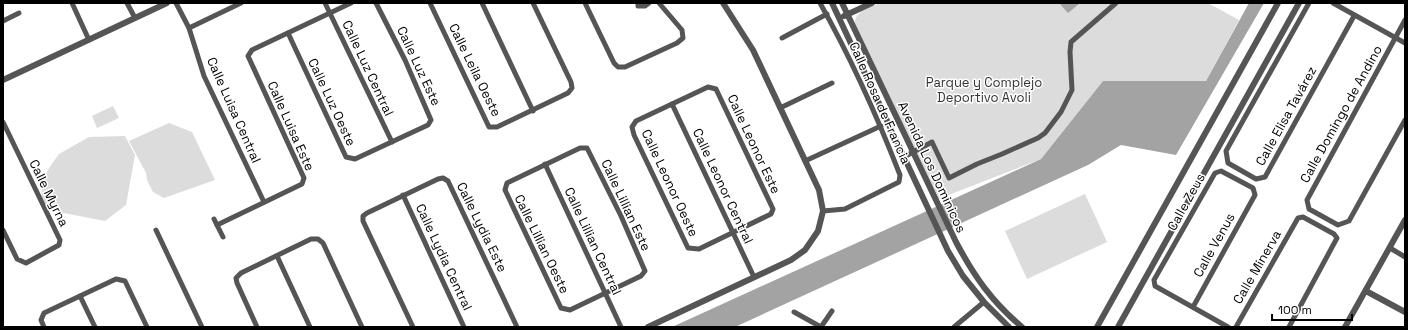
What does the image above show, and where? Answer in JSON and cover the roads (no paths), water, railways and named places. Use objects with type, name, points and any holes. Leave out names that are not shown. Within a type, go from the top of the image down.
[{"type":"street","points":[[72,3],[89,40]]},
{"type":"street","points":[[127,3],[135,18]]},
{"type":"street","points":[[3,80],[167,3]]},
{"type":"street","name":"Calle Luisa Central","points":[[176,3],[188,28],[204,76],[264,202]]},
{"type":"street","points":[[188,28],[241,3]]},
{"type":"street","name":"Calle Luz Central","points":[[325,3],[392,142]]},
{"type":"street","points":[[288,33],[352,3]]},
{"type":"street","name":"Calle Luz Este","points":[[376,3],[405,60],[431,120],[428,125],[392,142]]},
{"type":"street","name":"Calle Leila Oeste","points":[[430,3],[489,127],[497,127],[533,111]]},
{"type":"street","points":[[482,3],[533,111],[568,93],[572,88],[571,82],[533,3]]},
{"type":"street","points":[[586,3],[614,63],[618,66],[625,67],[677,43],[683,38],[682,30],[659,3]]},
{"type":"street","points":[[638,3],[638,6],[646,6],[648,3]]},
{"type":"street","points":[[648,327],[792,260],[805,250],[818,231],[823,211],[819,190],[753,50],[723,3]]},
{"type":"street","name":"Calle Rosa de Francia","points":[[820,3],[881,126],[900,175],[899,182],[845,209],[823,211]]},
{"type":"street","name":"Avenida Los Dominicos","points":[[832,3],[948,251],[963,276],[984,302],[1009,327]]},
{"type":"street","name":"Avenida Los Dominicos","points":[[842,3],[923,174],[971,270],[991,296],[1008,315],[1022,327]]},
{"type":"street","points":[[839,19],[872,3]]},
{"type":"street","points":[[904,157],[932,142],[949,178],[977,164],[1038,138],[1045,133],[1060,112],[1072,90],[1070,52],[1071,42],[1116,3]]},
{"type":"street","points":[[1098,327],[1278,3]]},
{"type":"street","points":[[1118,327],[1299,3]]},
{"type":"street","name":"Calle Elisa Tavárez","points":[[1309,3],[1226,151],[1228,163],[1256,179],[1265,177],[1354,16]]},
{"type":"street","points":[[1333,3],[1395,38]]},
{"type":"street","points":[[3,21],[19,13]]},
{"type":"street","points":[[782,38],[826,14]]},
{"type":"street","name":"Calle Domingo de Andino","points":[[1405,20],[1307,200],[1309,209],[1338,225],[1349,221],[1405,120]]},
{"type":"street","name":"Calle Luz Oeste","points":[[288,33],[346,157],[355,159],[392,142]]},
{"type":"street","name":"Calle Luisa Este","points":[[217,226],[302,184],[304,178],[248,56],[252,50],[288,33]]},
{"type":"street","name":"Calle Domingo de Andino","points":[[1395,38],[1405,43]]},
{"type":"street","points":[[780,108],[832,83]]},
{"type":"street","name":"Calle Leonor Este","points":[[672,104],[708,87],[716,89],[768,197],[773,209],[771,214],[733,233]]},
{"type":"street","name":"Calle Leonor Central","points":[[672,104],[754,277]]},
{"type":"street","name":"Calle Leonor Oeste","points":[[672,104],[636,121],[632,126],[634,135],[688,248],[699,249],[733,233]]},
{"type":"street","name":"Calle Myrna","points":[[3,122],[60,240],[60,245],[26,263],[16,259],[3,230]]},
{"type":"street","points":[[805,161],[881,126]]},
{"type":"street","name":"Calle Lillian Este","points":[[545,164],[580,148],[586,148],[621,216],[645,271],[641,276],[605,294]]},
{"type":"street","name":"Calle Lillian Oeste","points":[[545,164],[507,183],[505,190],[509,199],[561,308],[570,310],[605,294]]},
{"type":"street","name":"Calle Lillian Central","points":[[545,164],[621,327]]},
{"type":"street","name":"Calle Zeus","points":[[1192,307],[1155,286],[1154,280],[1215,173],[1221,171],[1235,178],[1253,188],[1255,195]]},
{"type":"street","name":"Calle Lydia Este","points":[[403,195],[438,179],[443,178],[448,181],[517,327]]},
{"type":"street","points":[[403,195],[363,216],[413,327]]},
{"type":"street","name":"Calle Lydia Central","points":[[403,195],[464,327]]},
{"type":"street","name":"Calle Venus","points":[[1192,307],[1255,195]]},
{"type":"street","name":"Calle Minerva","points":[[1236,327],[1298,218],[1303,217],[1334,234],[1337,238],[1289,327]]},
{"type":"street","points":[[214,219],[223,238]]},
{"type":"street","points":[[1345,327],[1405,220]]},
{"type":"street","points":[[156,230],[202,327]]},
{"type":"street","points":[[257,327],[236,278],[241,273],[311,239],[318,239],[323,243],[362,327]]},
{"type":"street","points":[[1390,248],[1405,257]]},
{"type":"street","points":[[277,256],[310,327]]},
{"type":"street","points":[[44,327],[41,320],[44,313],[116,279],[125,281],[147,327]]},
{"type":"street","points":[[1366,291],[1405,312]]},
{"type":"street","points":[[80,296],[95,327]]},
{"type":"street","points":[[954,327],[984,302]]},
{"type":"street","points":[[1192,307],[1228,327]]},
{"type":"street","points":[[794,312],[821,327],[832,312]]},
{"type":"park label","name":"Parque y Complejo Deportivo Avoli","points":[[984,90]]}]
